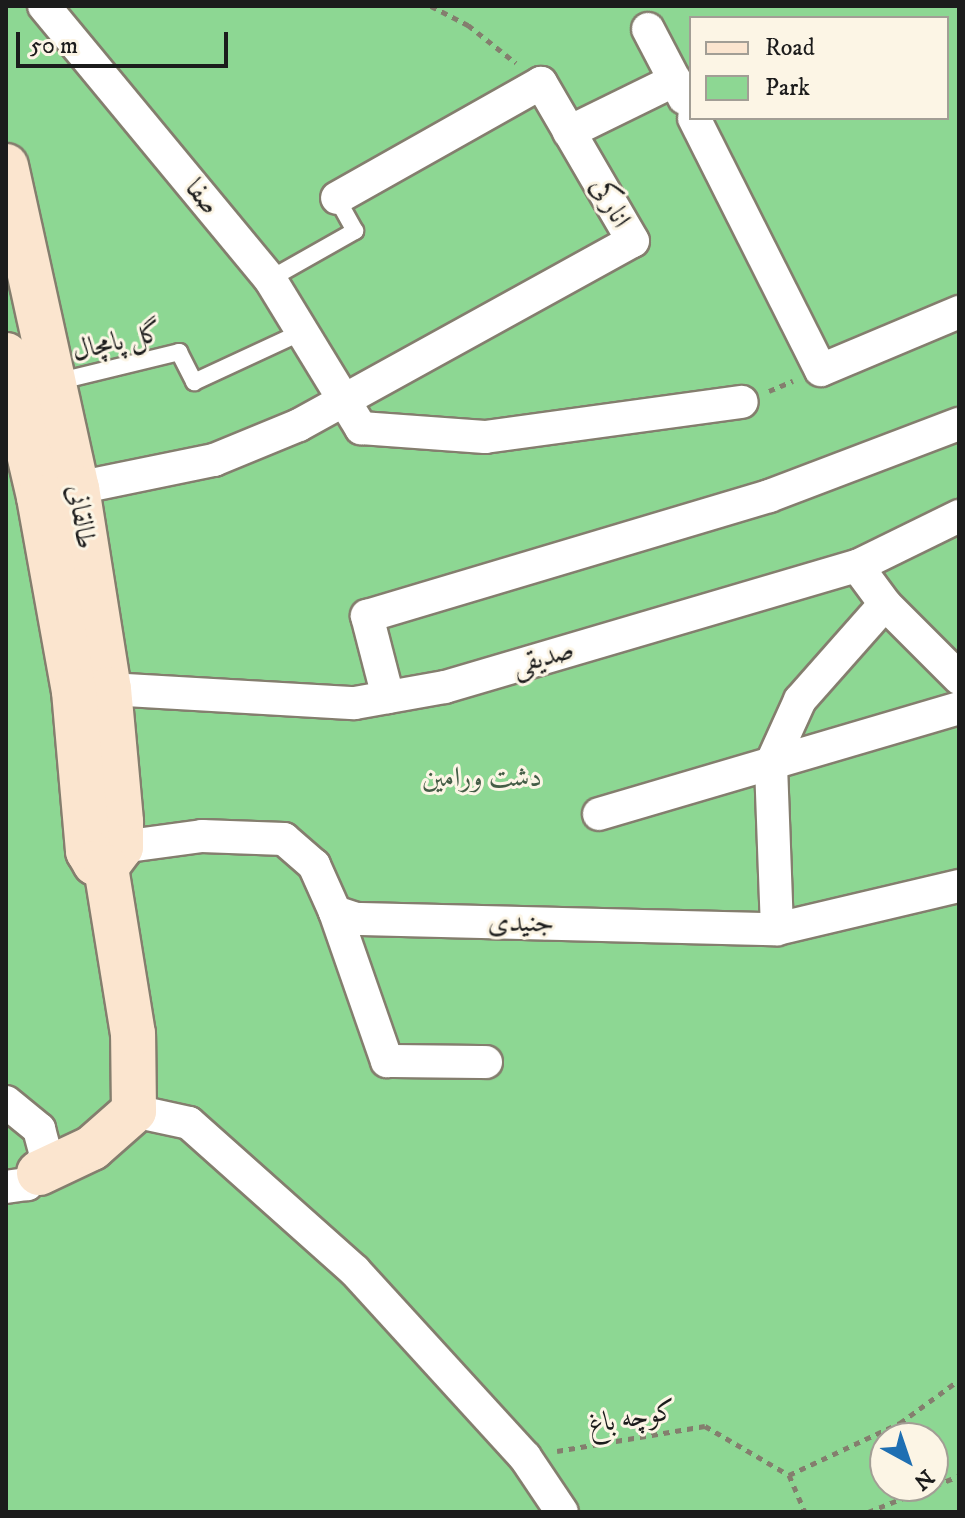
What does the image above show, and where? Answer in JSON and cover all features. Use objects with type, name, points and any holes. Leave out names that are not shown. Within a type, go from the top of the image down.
[{"type":"main road","name":"طالقانی","points":[[6,166],[20,381],[91,690]]},
{"type":"main road","name":"طالقانی","points":[[20,381],[77,488],[91,690],[88,851],[95,863],[113,857],[133,1034],[134,1111]]},
{"type":"main road","points":[[22,1180],[92,1148],[134,1111]]},
{"type":"street","name":"صفا","points":[[44,6],[270,279],[306,330],[344,398]]},
{"type":"street","points":[[648,29],[689,108]]},
{"type":"street","points":[[569,132],[675,80]]},
{"type":"street","name":"انارکی","points":[[77,488],[214,460],[299,425],[633,241],[541,83]]},
{"type":"street","points":[[337,198],[541,83]]},
{"type":"street","points":[[695,120],[821,370],[959,312]]},
{"type":"street","points":[[344,398],[361,428],[485,437],[742,402]]},
{"type":"street","points":[[388,697],[367,616],[769,496],[959,424]]},
{"type":"street","name":"صدیقی","points":[[91,690],[355,703],[445,687],[857,566],[959,516]]},
{"type":"street","points":[[857,566],[885,604],[959,678]]},
{"type":"street","points":[[777,929],[771,764],[800,700],[885,604]]},
{"type":"street","points":[[599,814],[959,708]]},
{"type":"street","points":[[113,857],[202,836],[284,839],[314,865],[335,912],[387,1061],[486,1062]]},
{"type":"street","name":"جنیدی","points":[[335,912],[357,919],[777,929],[959,886]]},
{"type":"street","points":[[6,1102],[39,1129],[46,1156],[22,1180]]},
{"type":"street","points":[[134,1111],[189,1123],[355,1271],[525,1457],[562,1512]]},
{"type":"lane","points":[[270,279],[355,231],[337,198]]},
{"type":"lane","name":"گل پامچال","points":[[20,381],[179,352],[194,382],[306,330]]},
{"type":"path","points":[[431,6],[468,25],[541,83]]},
{"type":"path","points":[[742,402],[821,370]]},
{"type":"path","points":[[805,1512],[789,1475],[900,1423],[959,1380]]},
{"type":"path","name":"کوچه باغ","points":[[525,1457],[705,1426],[789,1475]]},
{"type":"path","points":[[868,1512],[959,1476]]},
{"type":"green space","name":"دشت ورامین","points":[[6,6],[959,6],[959,1512],[6,1512]]}]
